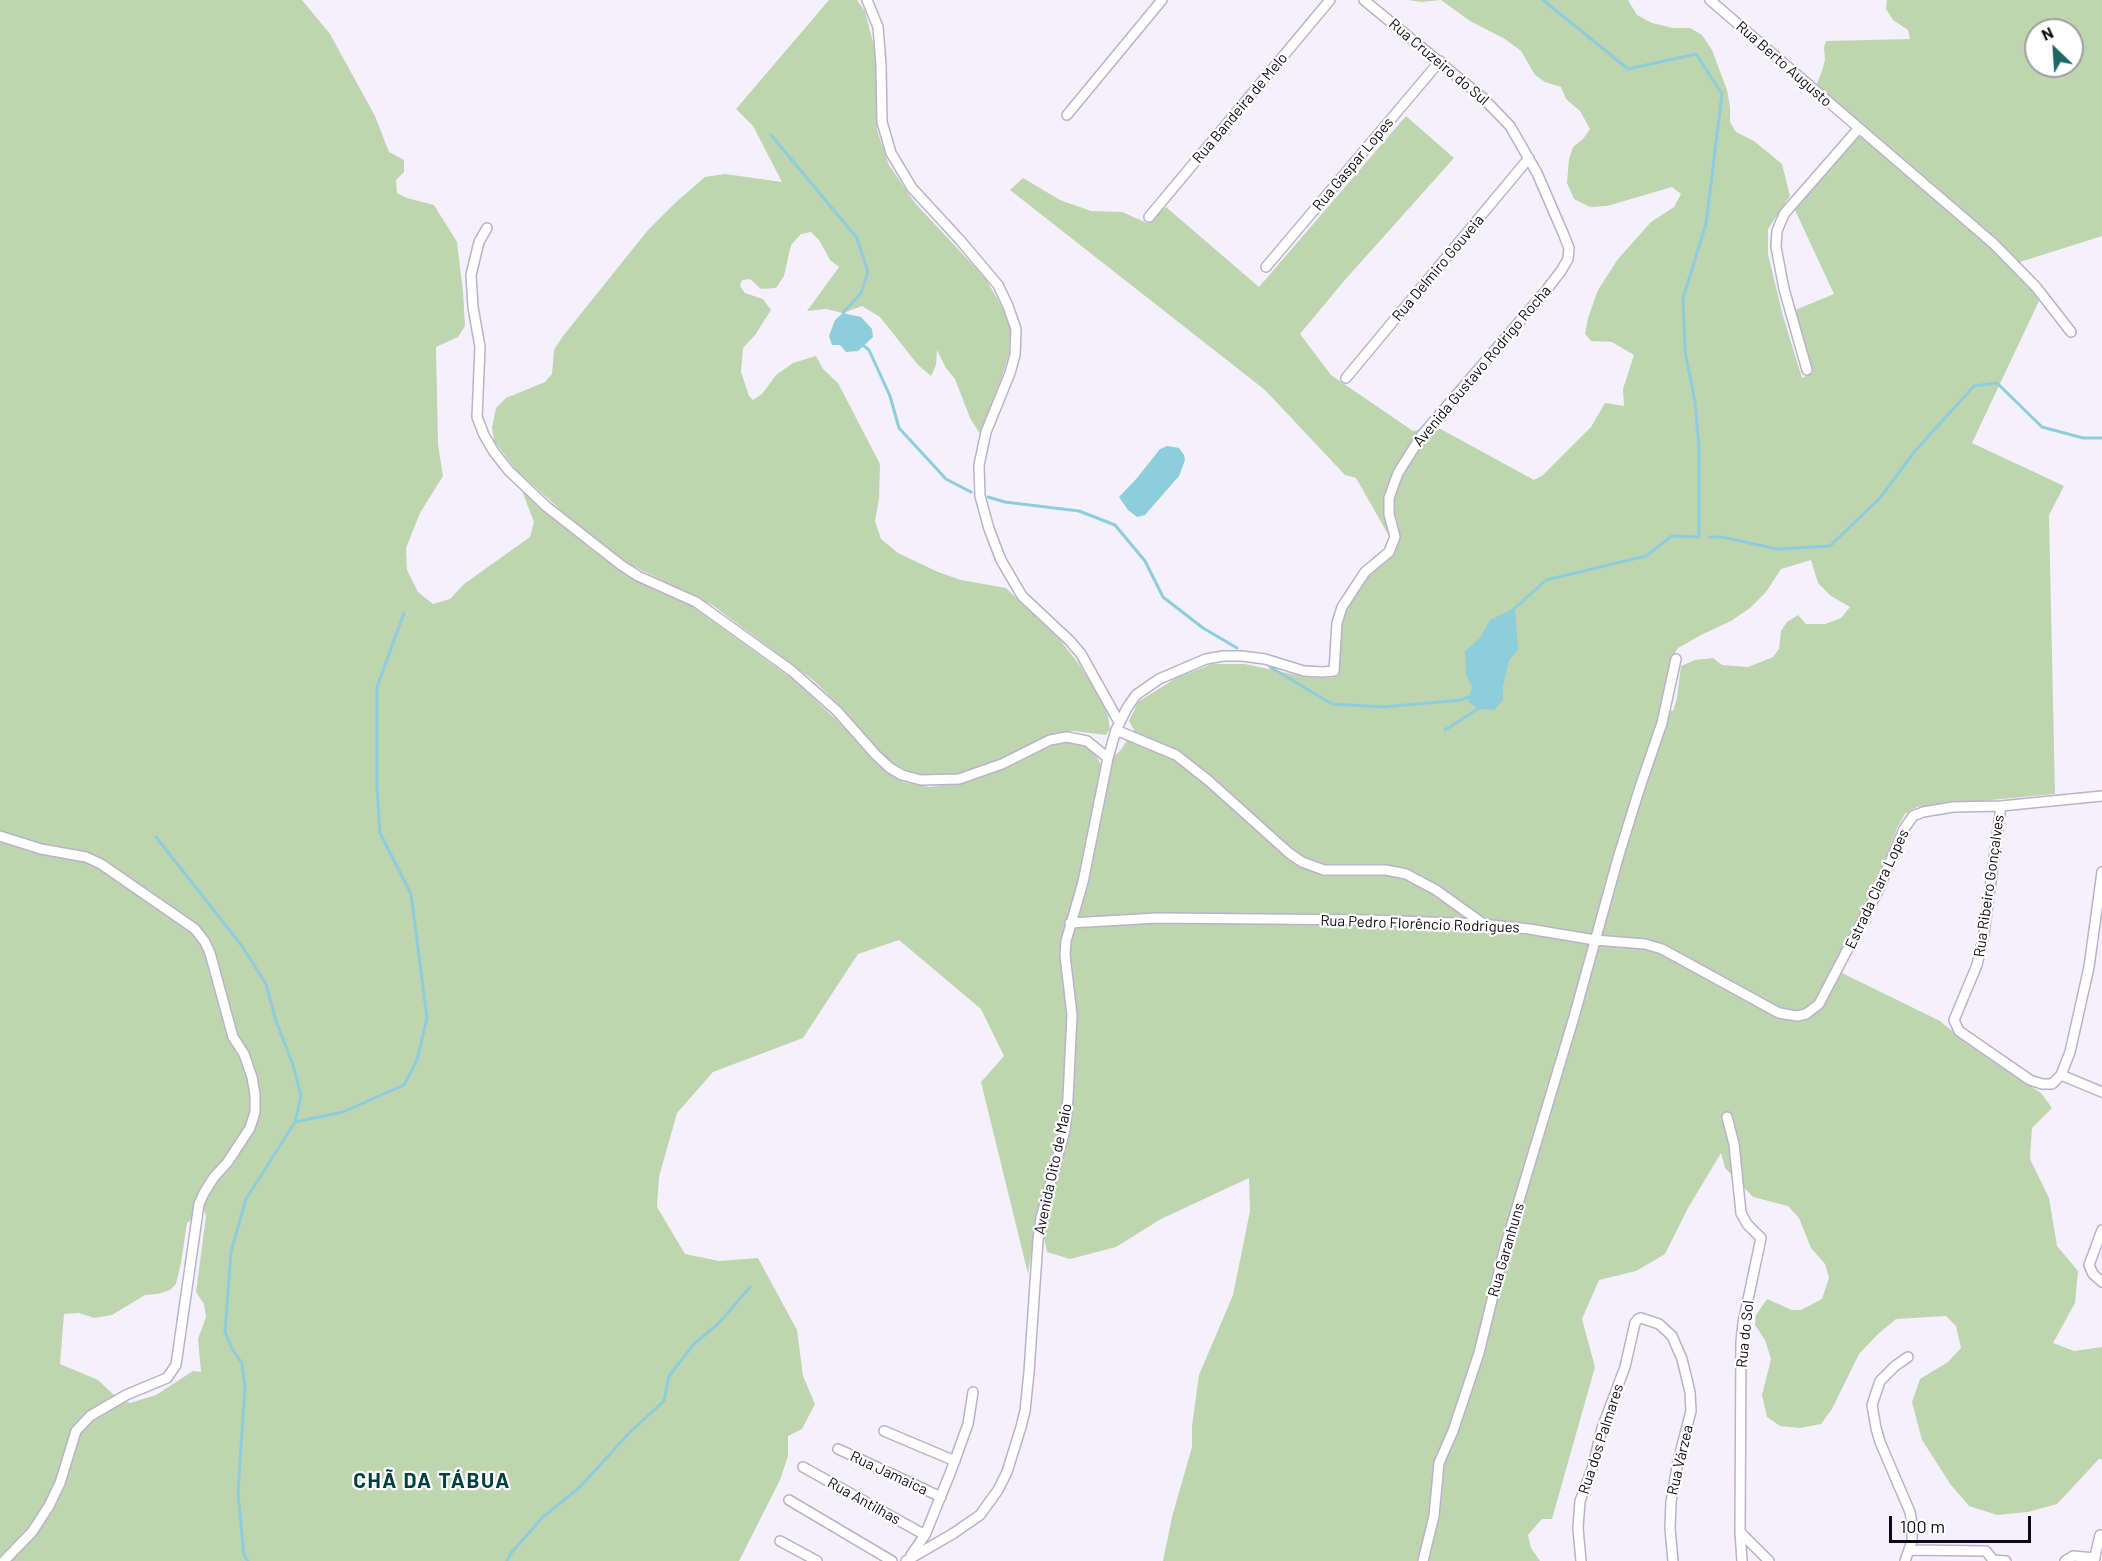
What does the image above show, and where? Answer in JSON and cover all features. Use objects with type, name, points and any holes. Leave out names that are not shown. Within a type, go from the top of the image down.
[{"type":"street","points":[[867,0],[878,27],[882,123],[891,153],[912,188],[998,285],[1016,329],[1015,355],[986,432],[979,465],[980,496],[989,529],[1001,560],[1022,596],[1081,654],[1118,726],[1185,762],[1302,862],[1324,870],[1386,870],[1406,874],[1436,890],[1482,924]]},
{"type":"street","points":[[1067,114],[1162,0]]},
{"type":"street","name":"Rua Bandeira de Melo","points":[[1149,216],[1330,0]]},
{"type":"street","name":"Rua Cruzeiro do Sul","points":[[1364,0],[1483,98],[1510,126]]},
{"type":"street","name":"Rua Berto Augusto","points":[[1710,0],[2001,251],[2036,287],[2072,332]]},
{"type":"street","name":"Rua Gaspar Lopes","points":[[1266,267],[1440,61]]},
{"type":"street","name":"Avenida Gustavo Rodrigo Rocha","points":[[1118,726],[1131,701],[1146,686],[1206,659],[1242,656],[1265,659],[1304,671],[1334,671],[1336,632],[1342,607],[1360,579],[1369,568],[1386,555],[1394,541],[1395,534],[1389,514],[1389,498],[1398,473],[1422,435],[1544,293],[1567,262],[1568,245],[1529,158],[1510,126]]},
{"type":"street","points":[[1808,370],[1784,289],[1776,247],[1777,231],[1784,214],[1858,128]]},
{"type":"street","name":"Rua Delmiro Gouveia","points":[[1346,378],[1529,158]]},
{"type":"street","points":[[487,228],[479,242],[471,275],[473,307],[480,348],[477,417],[494,452],[509,471],[547,507],[621,565],[638,576],[696,602],[792,671],[837,711],[876,755],[902,775],[921,780],[959,779],[1002,764],[1050,740],[1067,737],[1087,741],[1108,758]]},
{"type":"street","name":"Rua Garanhuns","points":[[1423,1561],[1434,1516],[1439,1463],[1462,1407],[1479,1353],[1505,1247],[1571,1029],[1634,804],[1662,723],[1676,659]]},
{"type":"street","name":"Avenida Oito de Maio","points":[[908,1559],[954,1533],[980,1515],[998,1490],[1007,1472],[1023,1419],[1041,1218],[1065,1130],[1068,1098],[1072,1015],[1065,949],[1070,923],[1083,882],[1108,758],[1118,726]]},
{"type":"street","name":"Estrada Clara Lopes","points":[[1820,1004],[1852,945],[1904,829],[1911,819],[1920,813],[1932,810],[2102,796]]},
{"type":"street","name":"Rua Ribeiro Gonçalves","points":[[2001,806],[1984,934],[1977,964],[1954,1023],[1959,1031],[2025,1078],[2042,1084],[2052,1084],[2061,1075]]},
{"type":"street","points":[[0,836],[101,864],[195,929],[210,953],[233,1037],[244,1054],[255,1095],[255,1112],[250,1128],[228,1163],[209,1185],[199,1204],[176,1365],[167,1378],[126,1395],[90,1416],[76,1431],[60,1483],[49,1506],[32,1532],[4,1561]]},
{"type":"street","points":[[2102,872],[2089,968],[2070,1052],[2061,1075],[2102,1092]]},
{"type":"street","name":"Rua Pedro Florêncio Rodrigues","points":[[1070,923],[1157,918],[1371,920],[1482,924],[1595,940],[1645,944],[1662,950],[1782,1014],[1802,1015],[1820,1004]]},
{"type":"street","name":"Rua do Sol","points":[[1727,1117],[1734,1144],[1741,1213],[1747,1224],[1761,1238],[1741,1342],[1740,1532],[1742,1561]]},
{"type":"street","points":[[2102,1230],[2089,1265],[2093,1274],[2102,1282]]},
{"type":"street","name":"Rua Várzea","points":[[1637,1320],[1641,1318],[1650,1320],[1663,1326],[1672,1336],[1682,1359],[1690,1392],[1691,1411],[1672,1493],[1670,1528],[1673,1561]]},
{"type":"street","name":"Rua dos Palmares","points":[[1581,1561],[1578,1534],[1580,1501],[1593,1466],[1602,1428],[1624,1367],[1637,1320]]},
{"type":"street","points":[[1905,1561],[1913,1534],[1910,1512],[1880,1442],[1872,1405],[1880,1381],[1894,1366],[1908,1357]]},
{"type":"street","points":[[908,1559],[925,1535],[940,1497],[968,1424],[973,1392]]},
{"type":"street","points":[[884,1431],[954,1461]]},
{"type":"street","name":"Rua Jamaica","points":[[838,1449],[940,1497]]},
{"type":"street","name":"Rua Antilhas","points":[[803,1467],[925,1535]]},
{"type":"street","points":[[789,1500],[892,1561]]},
{"type":"street","points":[[1740,1532],[1769,1561]]},
{"type":"street","points":[[2065,1561],[2073,1556],[2094,1560],[2100,1535]]},
{"type":"street","points":[[780,1541],[817,1561]]},
{"type":"street","points":[[1910,1550],[1986,1551],[1993,1560],[2006,1561]]},
{"type":"green space","points":[[0,0],[302,0],[330,34],[375,116],[389,152],[404,160],[404,172],[396,180],[397,193],[434,205],[457,242],[465,326],[458,337],[436,347],[438,444],[443,476],[420,513],[406,548],[407,570],[418,592],[433,604],[450,599],[464,584],[530,537],[534,522],[522,491],[592,550],[638,580],[686,602],[794,680],[844,727],[885,771],[903,782],[930,787],[970,781],[1050,744],[1075,743],[1087,747],[1096,755],[1101,765],[1120,751],[1134,730],[1129,721],[1138,702],[1176,678],[1212,664],[1245,664],[1306,677],[1332,678],[1330,665],[1340,604],[1388,547],[1390,541],[1356,478],[1345,475],[1265,390],[1010,190],[1023,178],[1060,200],[1091,211],[1122,212],[1147,223],[1166,207],[1259,287],[1406,116],[1454,158],[1300,334],[1331,375],[1413,431],[1437,427],[1534,480],[1543,475],[1591,427],[1605,403],[1624,406],[1623,389],[1634,355],[1612,342],[1591,341],[1585,334],[1588,318],[1598,290],[1618,259],[1651,222],[1674,207],[1681,194],[1672,187],[1607,206],[1590,207],[1574,199],[1567,183],[1569,159],[1573,147],[1590,129],[1580,111],[1566,99],[1561,87],[1545,82],[1535,75],[1521,51],[1505,39],[1470,21],[1441,0],[1628,0],[1637,15],[1652,23],[1673,28],[1690,28],[1702,35],[1712,50],[1727,90],[1730,122],[1736,132],[1754,141],[1782,164],[1790,196],[1768,229],[1768,254],[1783,316],[1802,378],[1813,373],[1795,310],[1834,294],[1795,210],[1858,134],[1816,86],[1825,60],[1826,41],[1910,39],[1908,30],[1893,20],[1886,9],[1887,0],[2102,0],[2102,236],[2020,262],[2039,301],[1972,443],[2064,486],[2049,515],[2055,794],[1917,807],[1905,814],[1898,826],[1842,973],[1940,1021],[1970,1046],[2041,1093],[2052,1108],[2032,1128],[2030,1159],[2049,1198],[2057,1246],[2078,1271],[2075,1303],[2053,1343],[2074,1351],[2102,1347],[2102,1459],[2099,1459],[2057,1504],[2028,1512],[1997,1515],[1969,1506],[1951,1485],[1922,1440],[1912,1402],[1920,1379],[1948,1362],[1961,1348],[1956,1326],[1946,1316],[1896,1319],[1878,1334],[1859,1354],[1832,1409],[1821,1424],[1800,1428],[1780,1426],[1767,1417],[1762,1395],[1771,1359],[1765,1340],[1755,1325],[1756,1315],[1767,1299],[1792,1310],[1801,1310],[1822,1299],[1829,1278],[1825,1264],[1811,1248],[1799,1218],[1788,1206],[1753,1197],[1725,1168],[1721,1153],[1688,1208],[1665,1254],[1636,1271],[1599,1280],[1582,1319],[1595,1367],[1552,1519],[1542,1519],[1528,1535],[1531,1548],[1540,1561],[1163,1561],[1172,1517],[1192,1447],[1192,1426],[1199,1375],[1233,1295],[1250,1211],[1249,1178],[1161,1219],[1116,1247],[1070,1259],[1047,1252],[1038,1209],[1028,1274],[981,1082],[1004,1056],[981,1009],[899,940],[858,954],[803,1038],[713,1072],[677,1113],[659,1177],[657,1207],[685,1254],[719,1261],[758,1258],[797,1330],[803,1376],[815,1404],[802,1429],[788,1436],[788,1456],[780,1480],[739,1561],[0,1561]],"holes":[[[1811,560],[1818,583],[1831,596],[1850,607],[1841,618],[1825,624],[1806,624],[1798,615],[1787,622],[1781,631],[1779,649],[1773,657],[1748,667],[1722,665],[1713,658],[1695,660],[1681,666],[1673,711],[1660,709],[1670,662],[1678,648],[1731,621],[1750,608],[1766,592],[1781,569]],[[204,1210],[206,1216],[196,1292],[204,1304],[206,1317],[198,1339],[201,1372],[193,1371],[156,1395],[130,1403],[114,1395],[98,1380],[60,1364],[64,1314],[79,1313],[94,1318],[112,1315],[145,1295],[170,1290],[176,1284],[187,1223]]]},
{"type":"green space","points":[[829,0],[857,0],[865,11],[875,50],[877,130],[889,165],[915,203],[986,279],[1006,314],[1011,329],[1009,354],[980,434],[970,418],[955,379],[946,368],[937,350],[936,365],[931,376],[918,365],[880,317],[862,306],[843,313],[826,309],[807,311],[839,267],[830,260],[819,240],[811,232],[801,234],[791,245],[784,276],[776,288],[761,289],[750,279],[742,280],[740,286],[745,293],[763,299],[771,310],[755,335],[743,348],[741,372],[749,396],[753,400],[762,394],[776,375],[793,363],[816,356],[823,369],[838,383],[880,464],[879,499],[875,521],[881,539],[898,553],[938,572],[961,580],[1006,588],[1060,640],[1079,664],[1103,703],[1108,716],[1110,729],[1106,735],[1074,731],[1055,733],[1000,760],[969,771],[943,776],[919,775],[898,767],[874,747],[844,710],[813,680],[712,605],[629,564],[581,528],[517,471],[494,441],[492,427],[496,408],[506,398],[545,382],[552,374],[554,350],[563,336],[648,230],[675,203],[705,177],[725,174],[782,182],[753,126],[736,109]]},
{"type":"green space","points":[[1408,0],[1441,0],[1422,2]]},
{"type":"water","points":[[843,313],[861,317],[872,329],[873,337],[858,351],[846,352],[840,345],[832,345],[829,336],[835,320]]},
{"type":"water","points":[[1167,446],[1179,448],[1184,455],[1185,460],[1179,476],[1145,515],[1137,517],[1128,510],[1119,497],[1160,449]]},
{"type":"water","points":[[1515,608],[1518,650],[1509,660],[1503,686],[1503,700],[1494,710],[1479,709],[1468,702],[1472,687],[1466,675],[1465,651],[1480,638],[1490,620]]},
{"type":"waterway","points":[[1514,609],[1546,580],[1646,556],[1672,536],[1699,537],[1699,447],[1695,402],[1685,351],[1683,298],[1706,224],[1722,94],[1696,54],[1628,69],[1543,0]]},
{"type":"waterway","points":[[771,135],[857,238],[868,272],[861,293],[843,313],[844,317]]},
{"type":"waterway","points":[[864,346],[869,350],[890,396],[899,428],[946,479],[971,492]]},
{"type":"waterway","points":[[1709,537],[1722,537],[1777,549],[1830,546],[1880,498],[1915,451],[1974,386],[1997,383],[2042,427],[2083,438],[2102,438]]},
{"type":"waterway","points":[[988,497],[1005,502],[1079,511],[1115,525],[1145,561],[1163,597],[1203,628],[1237,648]]},
{"type":"waterway","points":[[295,1122],[343,1112],[404,1085],[417,1060],[427,1018],[411,894],[380,833],[377,787],[377,687],[404,613]]},
{"type":"waterway","points":[[1270,667],[1332,704],[1384,707],[1461,700],[1473,695]]},
{"type":"waterway","points":[[1445,730],[1481,707]]},
{"type":"waterway","points":[[156,837],[242,946],[266,984],[301,1096],[295,1122],[246,1199],[231,1252],[225,1332],[232,1349],[242,1363],[245,1387],[238,1493],[244,1555],[248,1561]]},
{"type":"waterway","points":[[507,1561],[511,1553],[543,1517],[580,1487],[630,1432],[664,1401],[669,1376],[694,1344],[718,1324],[750,1287]]},
{"type":"district","name":"CHÃ DA TÁBUA","points":[[432,1481]]}]
